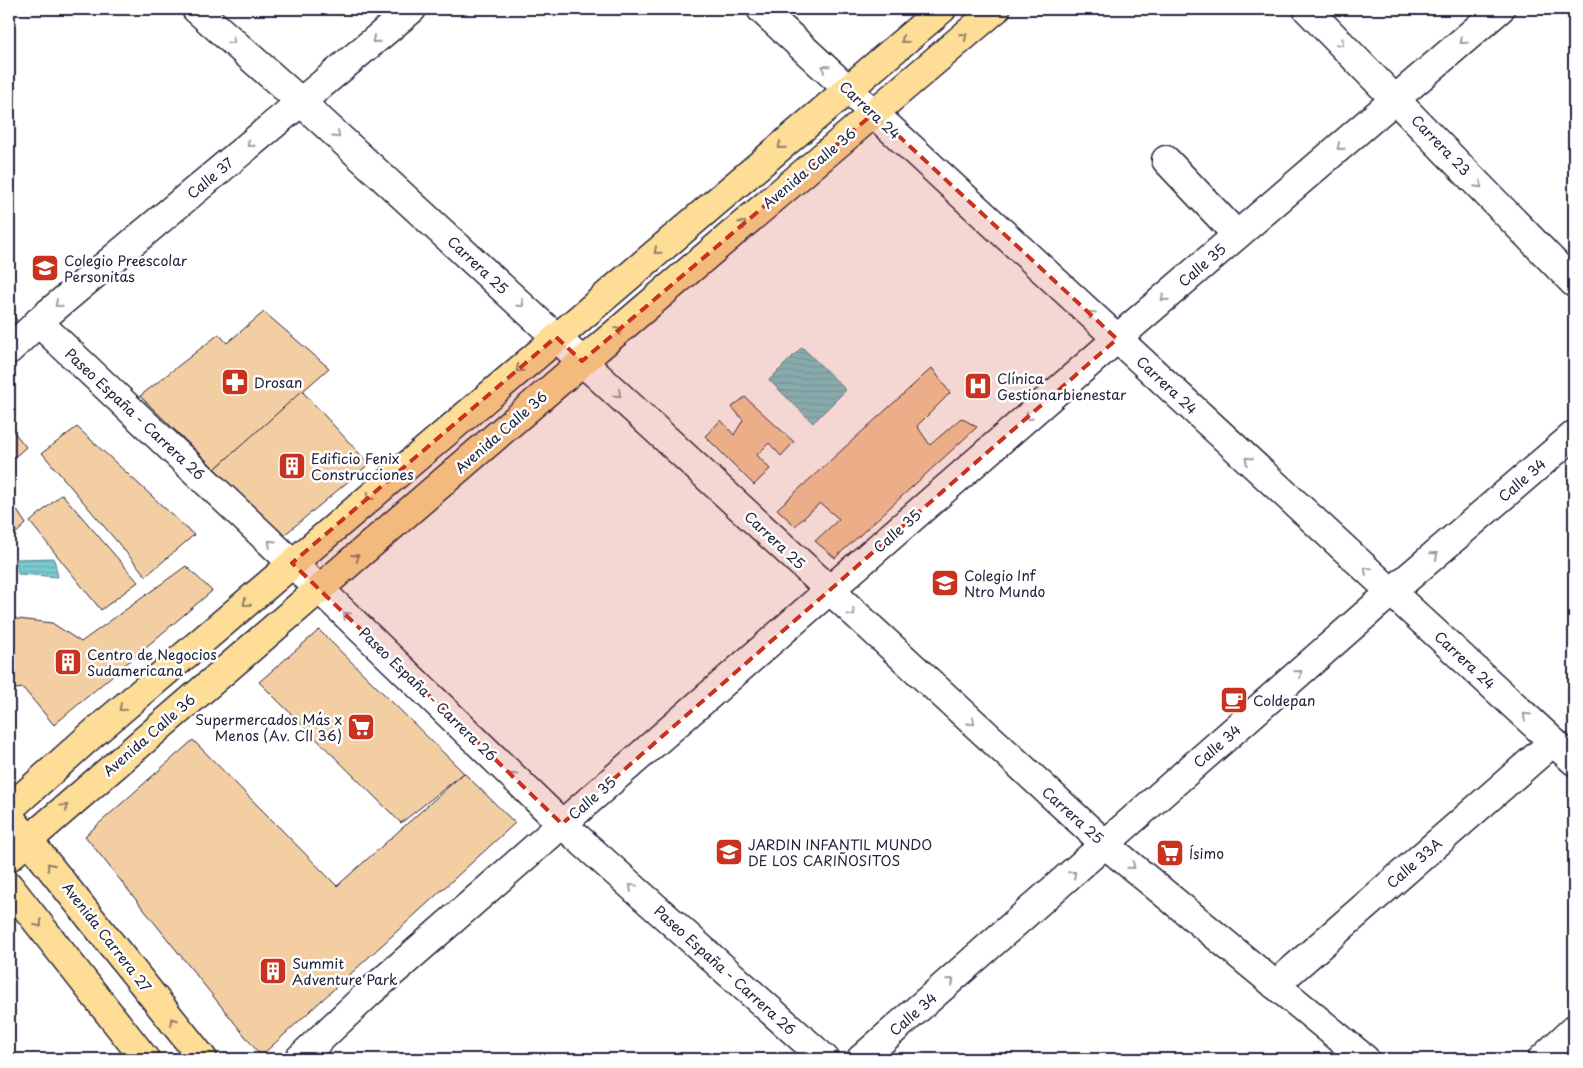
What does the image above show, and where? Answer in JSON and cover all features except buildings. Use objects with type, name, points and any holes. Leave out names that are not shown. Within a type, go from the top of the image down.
[{"type":"main road","points":[[9,809],[80,744],[942,9]]},
{"type":"main road","name":"Avenida Calle 36","points":[[9,857],[582,361],[996,9]]},
{"type":"main road","name":"Avenida Carrera 27","points":[[9,816],[203,1059]]},
{"type":"main road","points":[[9,886],[146,1059]]},
{"type":"street","name":"Carrera 25","points":[[196,9],[301,102],[1106,845],[1365,1059]]},
{"type":"street","name":"Calle 37","points":[[9,350],[38,322],[412,9]]},
{"type":"street","name":"Carrera 24","points":[[761,9],[1574,761]]},
{"type":"street","name":"Carrera 23","points":[[1306,9],[1396,98],[1574,283]]},
{"type":"street","name":"Calle 35","points":[[299,1059],[370,992],[562,824],[1237,235],[1500,9]]},
{"type":"street","points":[[1166,160],[1237,235]]},
{"type":"street","name":"Paseo España - Carrera 26","points":[[38,322],[292,563],[562,824],[825,1059]]},
{"type":"street","name":"Calle 34","points":[[861,1059],[1391,592],[1574,435]]},
{"type":"street","name":"Calle 33A","points":[[1275,985],[1553,742]]},
{"type":"street","points":[[1542,1059],[1574,1029]]},
{"type":"highlighted area","points":[[874,113],[1117,339],[562,824],[292,563],[556,337],[582,361]]},
{"type":"water","points":[[802,347],[846,390],[813,423],[769,380]]},
{"type":"water","points":[[54,558],[58,577],[18,574],[16,559]]},
{"type":"place","name":"Colegio Preescolar Personitas","points":[[45,268]]},
{"type":"place","name":"Drosan","points":[[235,382]]},
{"type":"place","name":"Clínica Gestionarbienestar","points":[[978,386]]},
{"type":"place","name":"Edificio Fenix Construcciones","points":[[292,466]]},
{"type":"place","name":"Colegio Inf Ntro Mundo","points":[[945,583]]},
{"type":"place","name":"Centro de Negocios Sudamericana","points":[[68,662]]},
{"type":"place","name":"Coldepan","points":[[1234,700]]},
{"type":"place","name":"Supermercados Más x Menos (Av. Cll 36)","points":[[361,727]]},
{"type":"place","name":"JARDIN INFANTIL MUNDO DE LOS CARIÑOSITOS","points":[[729,852]]},
{"type":"place","name":"Ísimo","points":[[1170,853]]},
{"type":"place","name":"Summit Adventure Park","points":[[273,971]]}]
